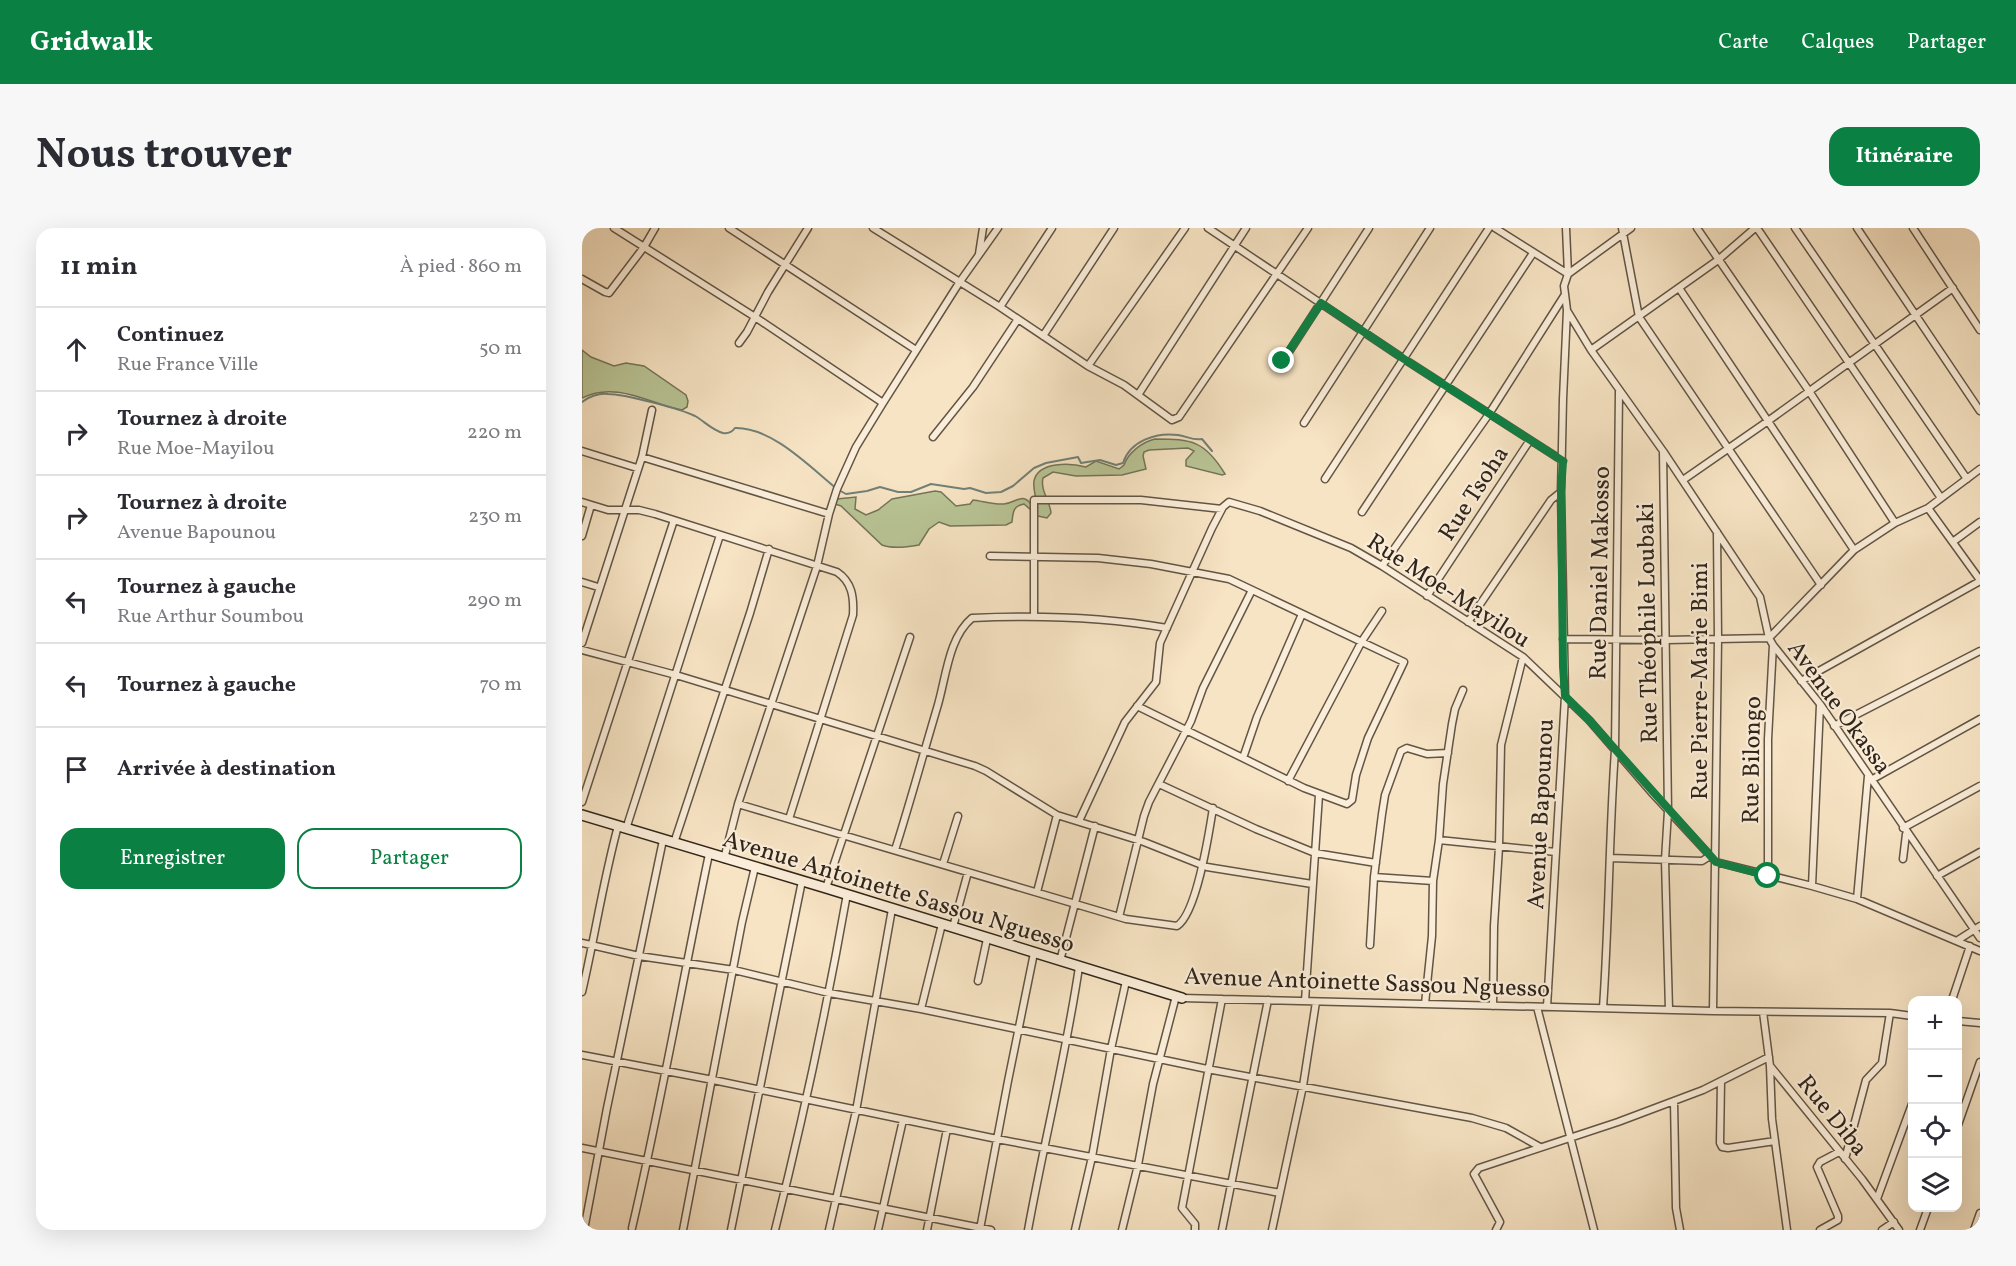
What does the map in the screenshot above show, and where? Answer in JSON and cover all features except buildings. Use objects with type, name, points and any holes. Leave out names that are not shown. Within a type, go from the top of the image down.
[{"type":"street","points":[[614,228],[883,403]]},
{"type":"street","points":[[582,279],[609,293],[644,247],[655,228]]},
{"type":"street","points":[[729,228],[916,350]]},
{"type":"street","points":[[739,343],[808,228]]},
{"type":"street","points":[[873,228],[1000,307],[1088,366],[1138,395],[1172,420],[1179,417],[1308,228]]},
{"type":"street","points":[[978,257],[984,228]]},
{"type":"street","points":[[724,859],[738,804],[817,566],[829,514],[851,457],[959,283],[998,228]]},
{"type":"street","points":[[1000,307],[1052,228]]},
{"type":"street","points":[[1043,336],[1114,228]]},
{"type":"street","points":[[1088,366],[1185,228]]},
{"type":"street","points":[[1209,228],[1404,359],[1563,461]]},
{"type":"street","points":[[1138,395],[1246,228]]},
{"type":"street","points":[[1282,361],[1369,228]]},
{"type":"street","points":[[1304,423],[1430,228]]},
{"type":"street","points":[[1325,479],[1489,228]]},
{"type":"street","points":[[1495,228],[1568,274],[1622,231],[1631,228]]},
{"type":"street","name":"Avenue Bapounou","points":[[1547,1007],[1565,696],[1561,492],[1567,310],[1564,286],[1568,274],[1566,228]]},
{"type":"street","points":[[1696,228],[1809,391],[1895,523]]},
{"type":"street","points":[[1591,350],[1718,260],[1756,228],[1850,362],[1941,498]]},
{"type":"street","points":[[1795,228],[1966,479]]},
{"type":"street","points":[[1857,228],[1980,411]]},
{"type":"street","points":[[1913,228],[1980,330]]},
{"type":"street","points":[[1622,231],[1639,317],[1727,450],[1821,585]]},
{"type":"street","points":[[1362,512],[1533,253]]},
{"type":"street","points":[[1679,288],[1854,550]]},
{"type":"street","points":[[1683,480],[1953,288]]},
{"type":"street","points":[[1382,566],[1489,414],[1564,296]]},
{"type":"street","name":"Avenue Okassa","points":[[1567,310],[1591,350],[1683,480],[1760,597],[1769,638],[1773,645],[1820,704],[1905,831],[1977,927],[1980,938]]},
{"type":"street","points":[[933,437],[973,387],[1018,319]]},
{"type":"street","name":"Rue Daniel Makosso","points":[[1603,1008],[1615,750],[1619,390]]},
{"type":"street","points":[[582,643],[598,587],[642,457],[652,410]]},
{"type":"street","name":"Rue Tsoha","points":[[1426,596],[1530,441]]},
{"type":"street","points":[[582,451],[637,468]]},
{"type":"street","name":"Rue Théophile Loubaki","points":[[1663,451],[1668,811],[1665,860],[1669,1010]]},
{"type":"street","points":[[642,457],[829,514]]},
{"type":"street","points":[[1563,639],[1769,638],[1854,550],[1895,523],[1928,508],[1980,469]]},
{"type":"street","points":[[1468,622],[1551,500],[1561,492]]},
{"type":"street","points":[[1034,617],[1034,500],[1141,500],[1222,509],[1158,650],[1156,682],[1125,722],[1079,821]]},
{"type":"street","points":[[582,502],[609,510],[639,510],[674,520],[769,549],[837,572],[847,578],[854,600],[853,615],[789,819]]},
{"type":"street","name":"Rue Moe-Mayilou","points":[[1222,509],[1228,502],[1260,511],[1351,548],[1523,657],[1565,696],[1716,862]]},
{"type":"street","points":[[582,536],[591,505]]},
{"type":"street","points":[[1801,681],[1980,580],[1928,508]]},
{"type":"street","points":[[582,802],[674,520]]},
{"type":"street","points":[[1954,541],[1980,522]]},
{"type":"street","name":"Rue Pierre-Marie Bimi","points":[[1713,1011],[1718,639],[1717,531]]},
{"type":"street","points":[[582,992],[598,908],[622,827],[676,675],[720,535]]},
{"type":"street","points":[[674,843],[769,549]]},
{"type":"street","points":[[990,556],[1098,558],[1194,571],[1229,579],[1404,662],[1368,738],[1356,775],[1351,802],[1347,804],[1288,781],[1137,705]]},
{"type":"street","points":[[582,582],[598,587]]},
{"type":"street","points":[[1119,917],[1144,816],[1186,731],[1203,688],[1252,590]]},
{"type":"street","points":[[1288,781],[1362,641],[1382,611]]},
{"type":"street","points":[[1243,759],[1257,717],[1302,614]]},
{"type":"street","points":[[895,850],[951,654],[966,623],[972,618],[1034,617],[1126,621],[1167,628]]},
{"type":"street","points":[[826,888],[910,637]]},
{"type":"street","name":"Rue Bilongo","points":[[1768,876],[1768,739],[1773,645]]},
{"type":"street","points":[[582,650],[676,675],[986,771],[1058,815],[1138,840],[1202,866],[1312,884]]},
{"type":"street","points":[[1834,726],[1980,651]]},
{"type":"street","points":[[1493,1006],[1501,745],[1523,657]]},
{"type":"street","points":[[1425,1004],[1432,936],[1433,881],[1440,840],[1448,753],[1455,709],[1463,690]]},
{"type":"street","points":[[1812,885],[1820,704]]},
{"type":"street","points":[[1857,899],[1869,778],[1980,719]]},
{"type":"street","points":[[1371,945],[1374,877],[1385,795],[1401,751],[1407,748],[1427,754],[1448,753]]},
{"type":"street","points":[[1159,783],[1256,829],[1315,853],[1376,862]]},
{"type":"street","points":[[1904,859],[1905,831],[1980,786]]},
{"type":"street","points":[[1305,1001],[1319,795]]},
{"type":"street","points":[[738,804],[1119,917],[1177,926],[1181,924],[1197,887],[1213,808]]},
{"type":"street","name":"Avenue Antoinette Sassou Nguesso","points":[[582,815],[1179,997],[1713,1011],[1890,1013],[1908,1015]]},
{"type":"street","points":[[1037,892],[1058,815]]},
{"type":"street","points":[[943,864],[958,816]]},
{"type":"street","points":[[1060,961],[1095,826]]},
{"type":"street","points":[[584,1230],[663,840]]},
{"type":"street","points":[[1440,840],[1499,848],[1556,852]]},
{"type":"street","points":[[1937,876],[1980,852]]},
{"type":"street","points":[[632,1228],[709,854]]},
{"type":"street","points":[[1610,858],[1704,861],[1710,856]]},
{"type":"street","points":[[1716,862],[1812,885],[1857,899],[1980,951]]},
{"type":"street","points":[[683,1230],[755,867]]},
{"type":"street","points":[[953,927],[968,872]]},
{"type":"street","points":[[1374,877],[1433,881]]},
{"type":"street","points":[[731,1230],[802,881]]},
{"type":"street","points":[[775,1230],[807,1100],[847,894]]},
{"type":"street","points":[[829,1230],[856,1111],[892,909]]},
{"type":"street","points":[[921,1009],[942,924]]},
{"type":"street","points":[[1958,940],[1977,927]]},
{"type":"street","points":[[978,981],[987,939]]},
{"type":"street","points":[[582,943],[639,956],[686,961],[734,970],[829,993],[921,1009],[1207,1069],[1489,1121],[1539,1147]]},
{"type":"street","points":[[1953,996],[1970,946]]},
{"type":"street","points":[[980,1229],[1034,953]]},
{"type":"street","points":[[1028,1230],[1067,1040],[1079,967]]},
{"type":"street","points":[[1075,1230],[1092,1157],[1111,1049],[1126,981]]},
{"type":"street","points":[[1122,1230],[1153,1084],[1179,997]]},
{"type":"street","points":[[1195,1230],[1195,1224],[1182,1208],[1222,999]]},
{"type":"street","points":[[1222,1230],[1268,1000]]},
{"type":"street","points":[[1272,1230],[1303,1086],[1316,1002]]},
{"type":"street","points":[[1537,1007],[1594,1230]]},
{"type":"street","name":"Rue Diba","points":[[1763,1012],[1770,1066],[1877,1199],[1899,1230]]},
{"type":"street","points":[[1845,1159],[1866,1080],[1882,1063],[1890,1013]]},
{"type":"street","points":[[1962,1021],[1980,1023]]},
{"type":"street","points":[[582,1055],[997,1139],[1280,1193]]},
{"type":"street","points":[[1496,1230],[1500,1222],[1474,1174],[1479,1168],[1674,1101],[1769,1057]]},
{"type":"street","points":[[1962,1114],[1980,1062]]},
{"type":"street","points":[[1770,1066],[1772,1119],[1787,1230]]},
{"type":"street","points":[[1721,1081],[1720,1143],[1722,1147],[1775,1141]]},
{"type":"street","points":[[1674,1101],[1676,1208],[1680,1230]]},
{"type":"street","points":[[1877,1199],[1908,1115]]},
{"type":"street","points":[[878,1230],[903,1120]]},
{"type":"street","points":[[927,1230],[947,1129]]},
{"type":"street","points":[[582,1148],[992,1230]]},
{"type":"street","points":[[1821,1230],[1838,1220],[1838,1216],[1817,1167],[1820,1162],[1839,1152]]},
{"type":"street","points":[[1920,1230],[1927,1212]]},
{"type":"street","points":[[1974,1230],[1980,1213]]},
{"type":"street","points":[[1882,1230],[1894,1222]]},
{"type":"green space","points":[[582,350],[591,357],[614,366],[626,363],[644,366],[686,395],[687,407],[682,410],[620,392],[595,393],[582,398]]},
{"type":"green space","points":[[1155,439],[1188,441],[1204,448],[1225,474],[1186,466],[1186,460],[1194,451],[1188,448],[1149,450],[1144,452],[1143,456],[1146,469],[1122,475],[1076,476],[1053,472],[1043,478],[1043,487],[1051,513],[1047,518],[1038,516],[1024,504],[1016,508],[1012,522],[1006,525],[950,526],[939,522],[929,529],[919,545],[905,547],[882,545],[841,506],[835,504],[837,499],[856,497],[855,509],[866,515],[878,510],[892,499],[935,491],[941,492],[956,506],[970,504],[973,500],[1000,504],[1022,498],[1031,504],[1036,500],[1034,481],[1042,470],[1064,464],[1086,467],[1096,461],[1119,469],[1136,449]]},
{"type":"waterway","points":[[582,402],[601,394],[626,396],[688,413],[723,433],[735,428],[749,429],[763,434],[790,450],[846,494],[880,487],[898,492],[911,492],[931,484],[970,488],[986,493],[1001,492],[1013,486],[1034,468],[1046,463],[1078,457],[1081,463],[1100,460],[1116,465],[1123,463],[1131,449],[1145,440],[1161,435],[1170,434],[1202,439],[1212,451]]},
{"type":"route","points":[[1282,361],[1321,303],[1563,461],[1561,492],[1565,696],[1589,720],[1688,834],[1716,862],[1768,876]]}]
